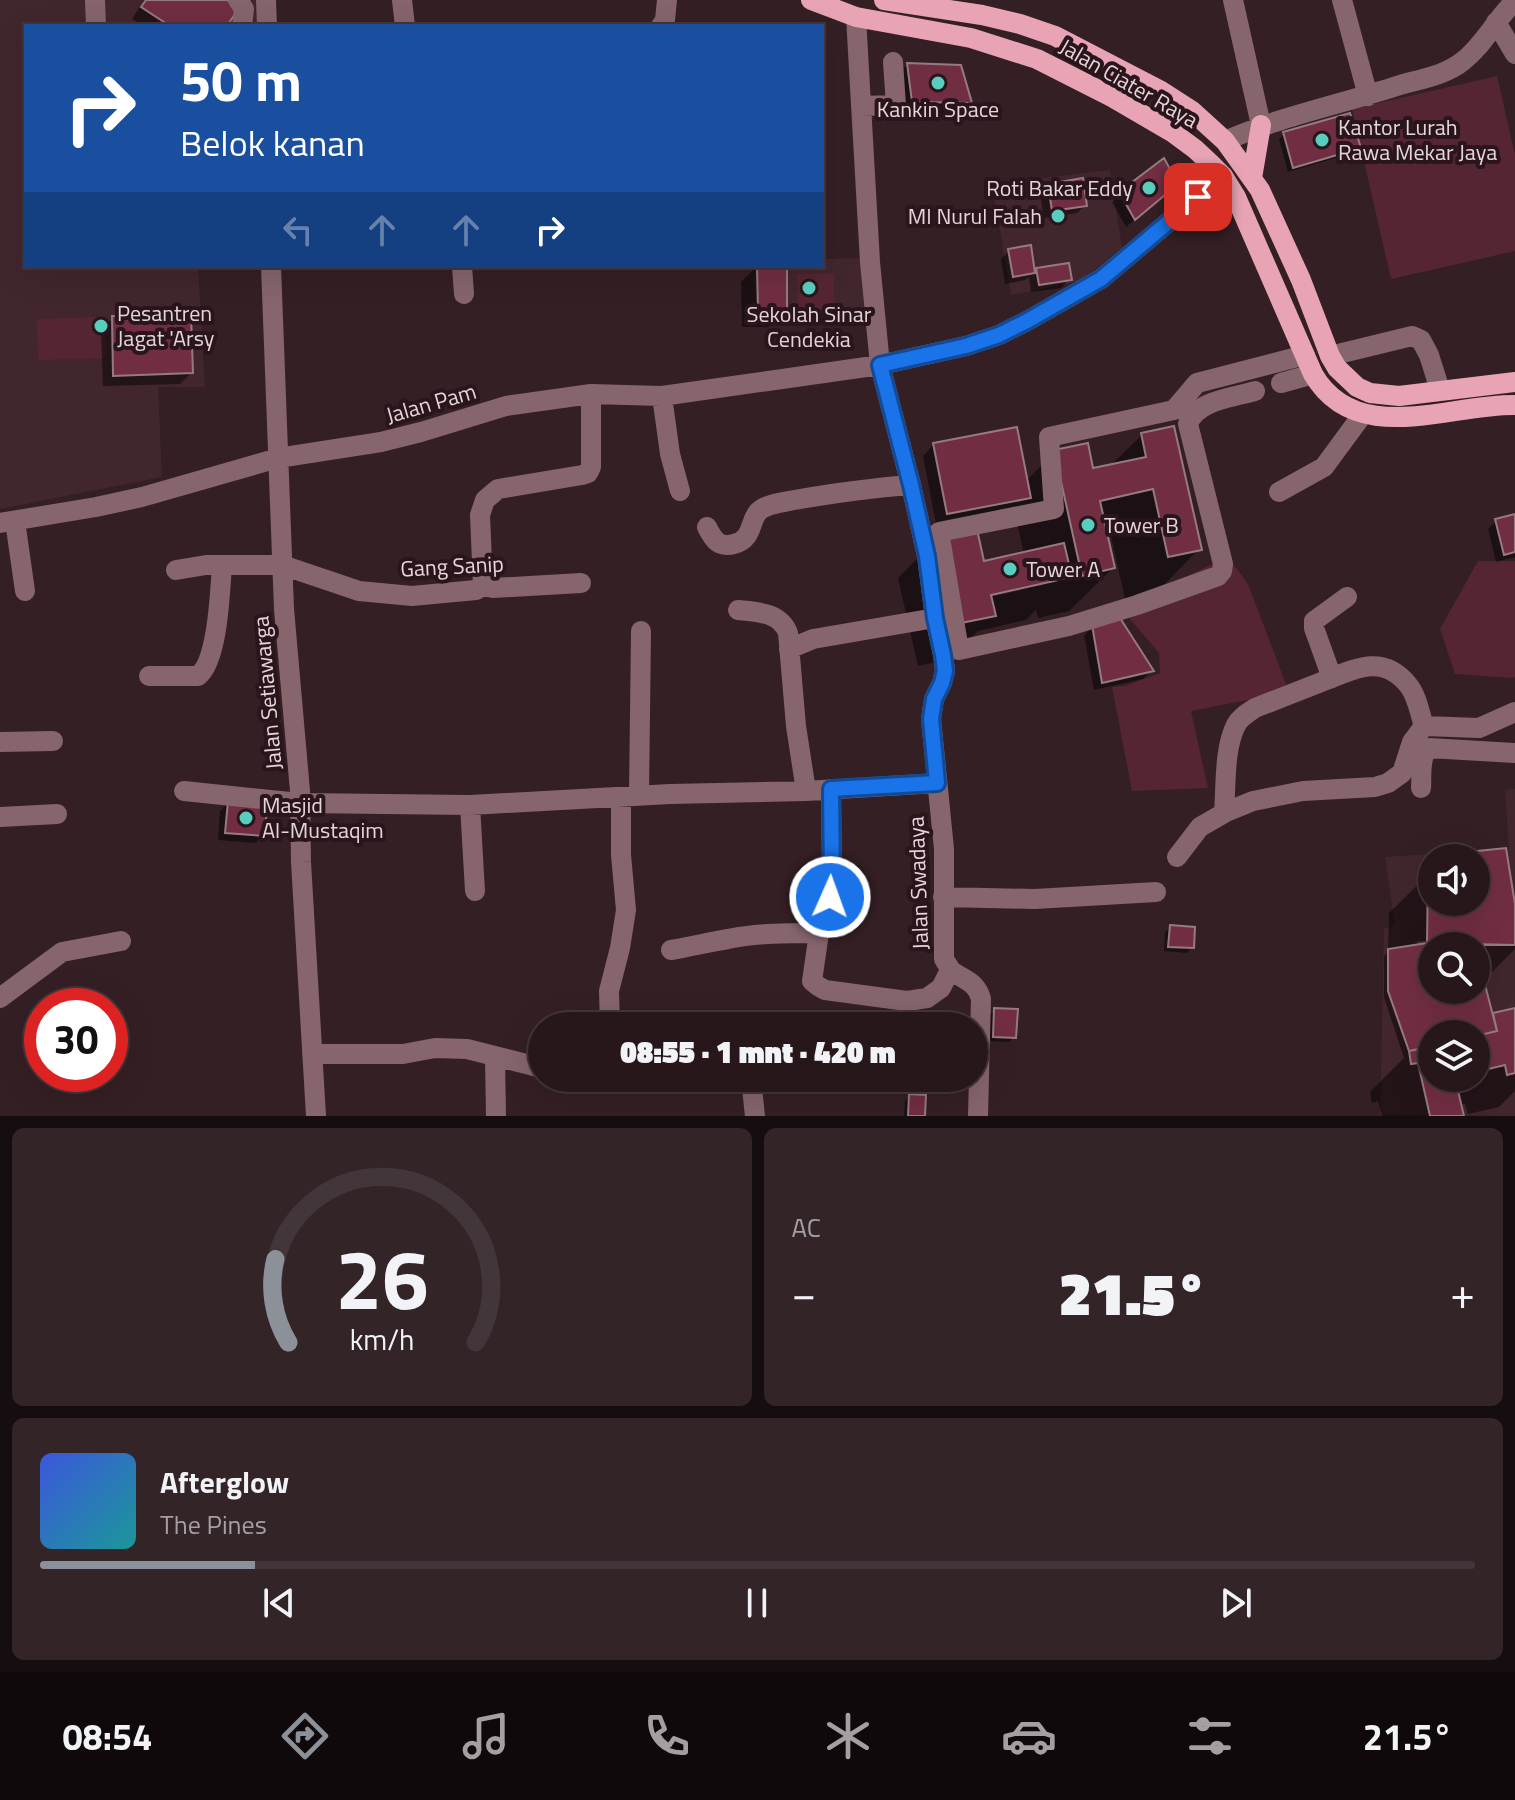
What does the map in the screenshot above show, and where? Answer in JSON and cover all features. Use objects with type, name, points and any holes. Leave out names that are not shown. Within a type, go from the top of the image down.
[{"type":"main road","name":"Jalan Ciater Raya","points":[[884,0],[982,15],[1055,36],[1161,91],[1192,111],[1225,141],[1252,178],[1301,280],[1330,356],[1345,378],[1357,387],[1370,393],[1399,396],[1515,382]]},
{"type":"main road","name":"Jalan Ciater Raya","points":[[824,3],[856,17],[971,38],[1037,59],[1112,97],[1195,149],[1223,176],[1246,218],[1309,365],[1326,394],[1350,410],[1396,418],[1515,405]]},
{"type":"main road","points":[[1252,178],[1261,125]]},
{"type":"street","points":[[95,0],[96,24]]},
{"type":"street","points":[[238,0],[244,9],[242,24]]},
{"type":"street","points":[[266,0],[267,24]]},
{"type":"street","points":[[402,0],[405,24]]},
{"type":"street","points":[[662,24],[667,0]]},
{"type":"street","points":[[1233,0],[1261,125]]},
{"type":"street","points":[[1342,0],[1368,96]]},
{"type":"street","points":[[1225,141],[1261,125],[1368,96],[1452,68],[1473,52],[1515,1]]},
{"type":"street","name":"Jalan Swadaya","points":[[856,17],[870,262],[880,365],[927,556],[945,671],[934,699],[931,719],[944,849],[944,959],[950,970],[974,985],[981,999],[978,1116]]},
{"type":"street","points":[[1496,22],[1515,54]]},
{"type":"street","points":[[861,106],[896,105],[893,62]]},
{"type":"street","name":"Jalan Pam","points":[[8,522],[142,497],[278,458],[381,442],[506,406],[591,394],[662,396],[880,365],[966,346],[999,335],[1101,279],[1223,176]]},
{"type":"street","name":"Jalan Setiawarga","points":[[271,268],[282,565],[300,803],[316,1116]]},
{"type":"street","points":[[462,268],[464,294]]},
{"type":"street","points":[[1330,356],[1412,336],[1421,340],[1429,355],[1440,390]]},
{"type":"street","points":[[1281,383],[1309,365]]},
{"type":"street","points":[[1255,391],[1202,406],[1192,414],[1188,424],[1223,564],[1218,576],[1069,626],[959,650],[939,532],[1054,509],[1049,437],[1174,410],[1197,383],[1309,365]]},
{"type":"street","points":[[483,586],[480,515],[485,500],[498,489],[588,473],[591,467],[591,394]]},
{"type":"street","points":[[662,396],[670,454],[680,491]]},
{"type":"street","points":[[1279,492],[1324,467],[1363,414]]},
{"type":"street","points":[[707,527],[714,541],[735,544],[746,538],[760,509],[849,490],[911,485]]},
{"type":"street","points":[[8,522],[25,591]]},
{"type":"street","name":"Gang Sanip","points":[[176,570],[206,565],[282,565],[359,591],[412,596],[476,590],[483,586],[581,583]]},
{"type":"street","points":[[149,676],[198,676],[204,671],[211,656],[222,565]]},
{"type":"street","points":[[1332,678],[1314,621],[1347,597]]},
{"type":"street","points":[[738,610],[762,612],[786,626],[806,791]]},
{"type":"street","points":[[789,649],[813,639],[935,618]]},
{"type":"street","points":[[610,1012],[609,991],[626,910],[621,855],[630,796],[641,631]]},
{"type":"street","points":[[1224,813],[1228,762],[1237,724],[1255,708],[1351,669],[1366,666],[1389,668],[1410,687],[1424,726]]},
{"type":"street","points":[[1424,726],[1479,728],[1515,712]]},
{"type":"street","points":[[1177,857],[1200,827],[1253,801],[1303,791],[1375,787],[1388,783],[1402,773],[1412,742],[1424,726]]},
{"type":"street","points":[[0,742],[53,741]]},
{"type":"street","points":[[1421,788],[1424,752],[1429,748],[1515,753]]},
{"type":"street","points":[[184,791],[300,803],[470,805],[937,783]]},
{"type":"street","points":[[831,789],[832,878],[828,915],[819,933],[812,981],[825,990],[907,1001],[927,998],[941,988],[950,970]]},
{"type":"street","points":[[470,805],[475,891]]},
{"type":"street","points":[[0,817],[57,814]]},
{"type":"street","points":[[943,897],[1035,899],[1156,892]]},
{"type":"street","points":[[671,950],[740,937],[819,933]]},
{"type":"street","points":[[0,998],[62,952],[121,941]]},
{"type":"street","points":[[312,1054],[403,1054],[435,1048],[467,1049],[528,1065]]},
{"type":"street","points":[[495,1058],[496,1116]]},
{"type":"street","points":[[752,1092],[755,1116]]},
{"type":"shaded area","name":"Pesantren Jagat 'Arsy","points":[[0,0],[264,0],[266,24],[24,24],[24,268],[198,268],[205,387],[158,387],[162,477],[0,509]]},
{"type":"shaded area","points":[[1497,76],[1515,155],[1515,251],[1391,279],[1352,109]]},
{"type":"shaded area","name":"MI Nurul Falah","points":[[1110,170],[1122,247],[1081,281],[1011,295],[992,184]]},
{"type":"shaded area","name":"Sekolah Sinar Cendekia","points":[[861,258],[864,309],[757,324],[754,268],[824,268],[824,259]]},
{"type":"shaded area","points":[[797,274],[834,274],[834,312],[798,317]]},
{"type":"shaded area","points":[[105,317],[106,358],[38,360],[37,319]]},
{"type":"shaded area","points":[[1228,557],[1248,584],[1289,692],[1191,711],[1208,788],[1132,791],[1112,687],[1160,673],[1159,653],[1120,607]]},
{"type":"shaded area","points":[[1478,561],[1515,561],[1513,678],[1455,674],[1440,629]]},
{"type":"shaded area","points":[[1515,789],[1515,1116],[1380,1115],[1384,929],[1395,925],[1385,857],[1418,855],[1418,916],[1490,916],[1490,850],[1509,849],[1505,790]]},
{"type":"building","points":[[146,0],[227,0],[239,8],[228,24],[167,24],[141,7]]},
{"type":"building","name":"Kankin Space","points":[[907,63],[961,65],[972,103],[912,102]]},
{"type":"building","name":"Kantor Lurah Rawa Mekar Jaya","points":[[1350,113],[1361,148],[1293,168],[1283,132]]},
{"type":"building","name":"Roti Bakar Eddy","points":[[1164,158],[1178,184],[1135,220],[1119,192]]},
{"type":"building","points":[[1083,178],[1087,206],[1052,211],[1048,184]]},
{"type":"building","points":[[1031,245],[1035,273],[1013,277],[1008,249]]},
{"type":"building","points":[[1069,263],[1072,280],[1039,285],[1036,268]]},
{"type":"building","points":[[757,268],[787,268],[787,311],[758,311]]},
{"type":"building","points":[[191,314],[193,373],[113,376],[112,316]]},
{"type":"building","name":"Tower B","points":[[1174,426],[1202,550],[1168,557],[1153,489],[1100,501],[1115,568],[1082,576],[1054,450],[1088,443],[1093,468],[1146,457],[1141,433]]},
{"type":"building","points":[[1017,427],[1031,498],[947,514],[933,443]]},
{"type":"building","points":[[1515,514],[1515,552],[1504,555],[1495,519]]},
{"type":"building","name":"Tower A","points":[[976,525],[984,561],[1064,543],[1072,577],[991,595],[996,616],[961,623],[941,533]]},
{"type":"building","points":[[1120,618],[1154,671],[1102,683],[1092,625]]},
{"type":"building","name":"Masjid Al-Mustaqim","points":[[228,801],[267,804],[265,836],[225,833]]},
{"type":"building","points":[[1506,848],[1515,904],[1515,945],[1490,944],[1490,932],[1427,932],[1427,916],[1490,916],[1490,850]]},
{"type":"building","points":[[1170,925],[1195,927],[1194,948],[1168,947]]},
{"type":"building","points":[[1418,944],[1418,1004],[1490,1004],[1497,1031],[1490,1033],[1490,1020],[1418,1020],[1418,1049],[1409,1051],[1388,991],[1388,949]]},
{"type":"building","points":[[994,1008],[1018,1009],[1016,1038],[993,1037]]},
{"type":"building","points":[[1515,1008],[1515,1073],[1507,1075],[1505,1065],[1490,1069],[1490,1033],[1497,1031],[1493,1013]]},
{"type":"building","points":[[1418,1049],[1418,1063],[1411,1064],[1409,1051]]},
{"type":"building","points":[[1425,1092],[1458,1092],[1464,1116],[1430,1116]]},
{"type":"building","points":[[909,1094],[926,1095],[925,1116],[908,1116]]},
{"type":"place","name":"Kankin Space","points":[[938,83]]},
{"type":"place","name":"Kantor Lurah Rawa Mekar Jaya","points":[[1322,140]]},
{"type":"place","name":"Roti Bakar Eddy","points":[[1149,188]]},
{"type":"place","name":"MI Nurul Falah","points":[[1058,216]]},
{"type":"place","name":"Sekolah Sinar Cendekia","points":[[809,288]]},
{"type":"place","name":"Pesantren Jagat 'Arsy","points":[[101,326]]},
{"type":"place","name":"Tower B","points":[[1088,525]]},
{"type":"place","name":"Tower A","points":[[1010,569]]},
{"type":"place","name":"Masjid Al-Mustaqim","points":[[246,818]]},
{"type":"route","points":[[830,897],[831,789],[937,783],[931,719],[934,699],[945,671],[943,655],[927,556],[880,365],[966,346],[1027,321],[1101,279],[1198,197]]}]
